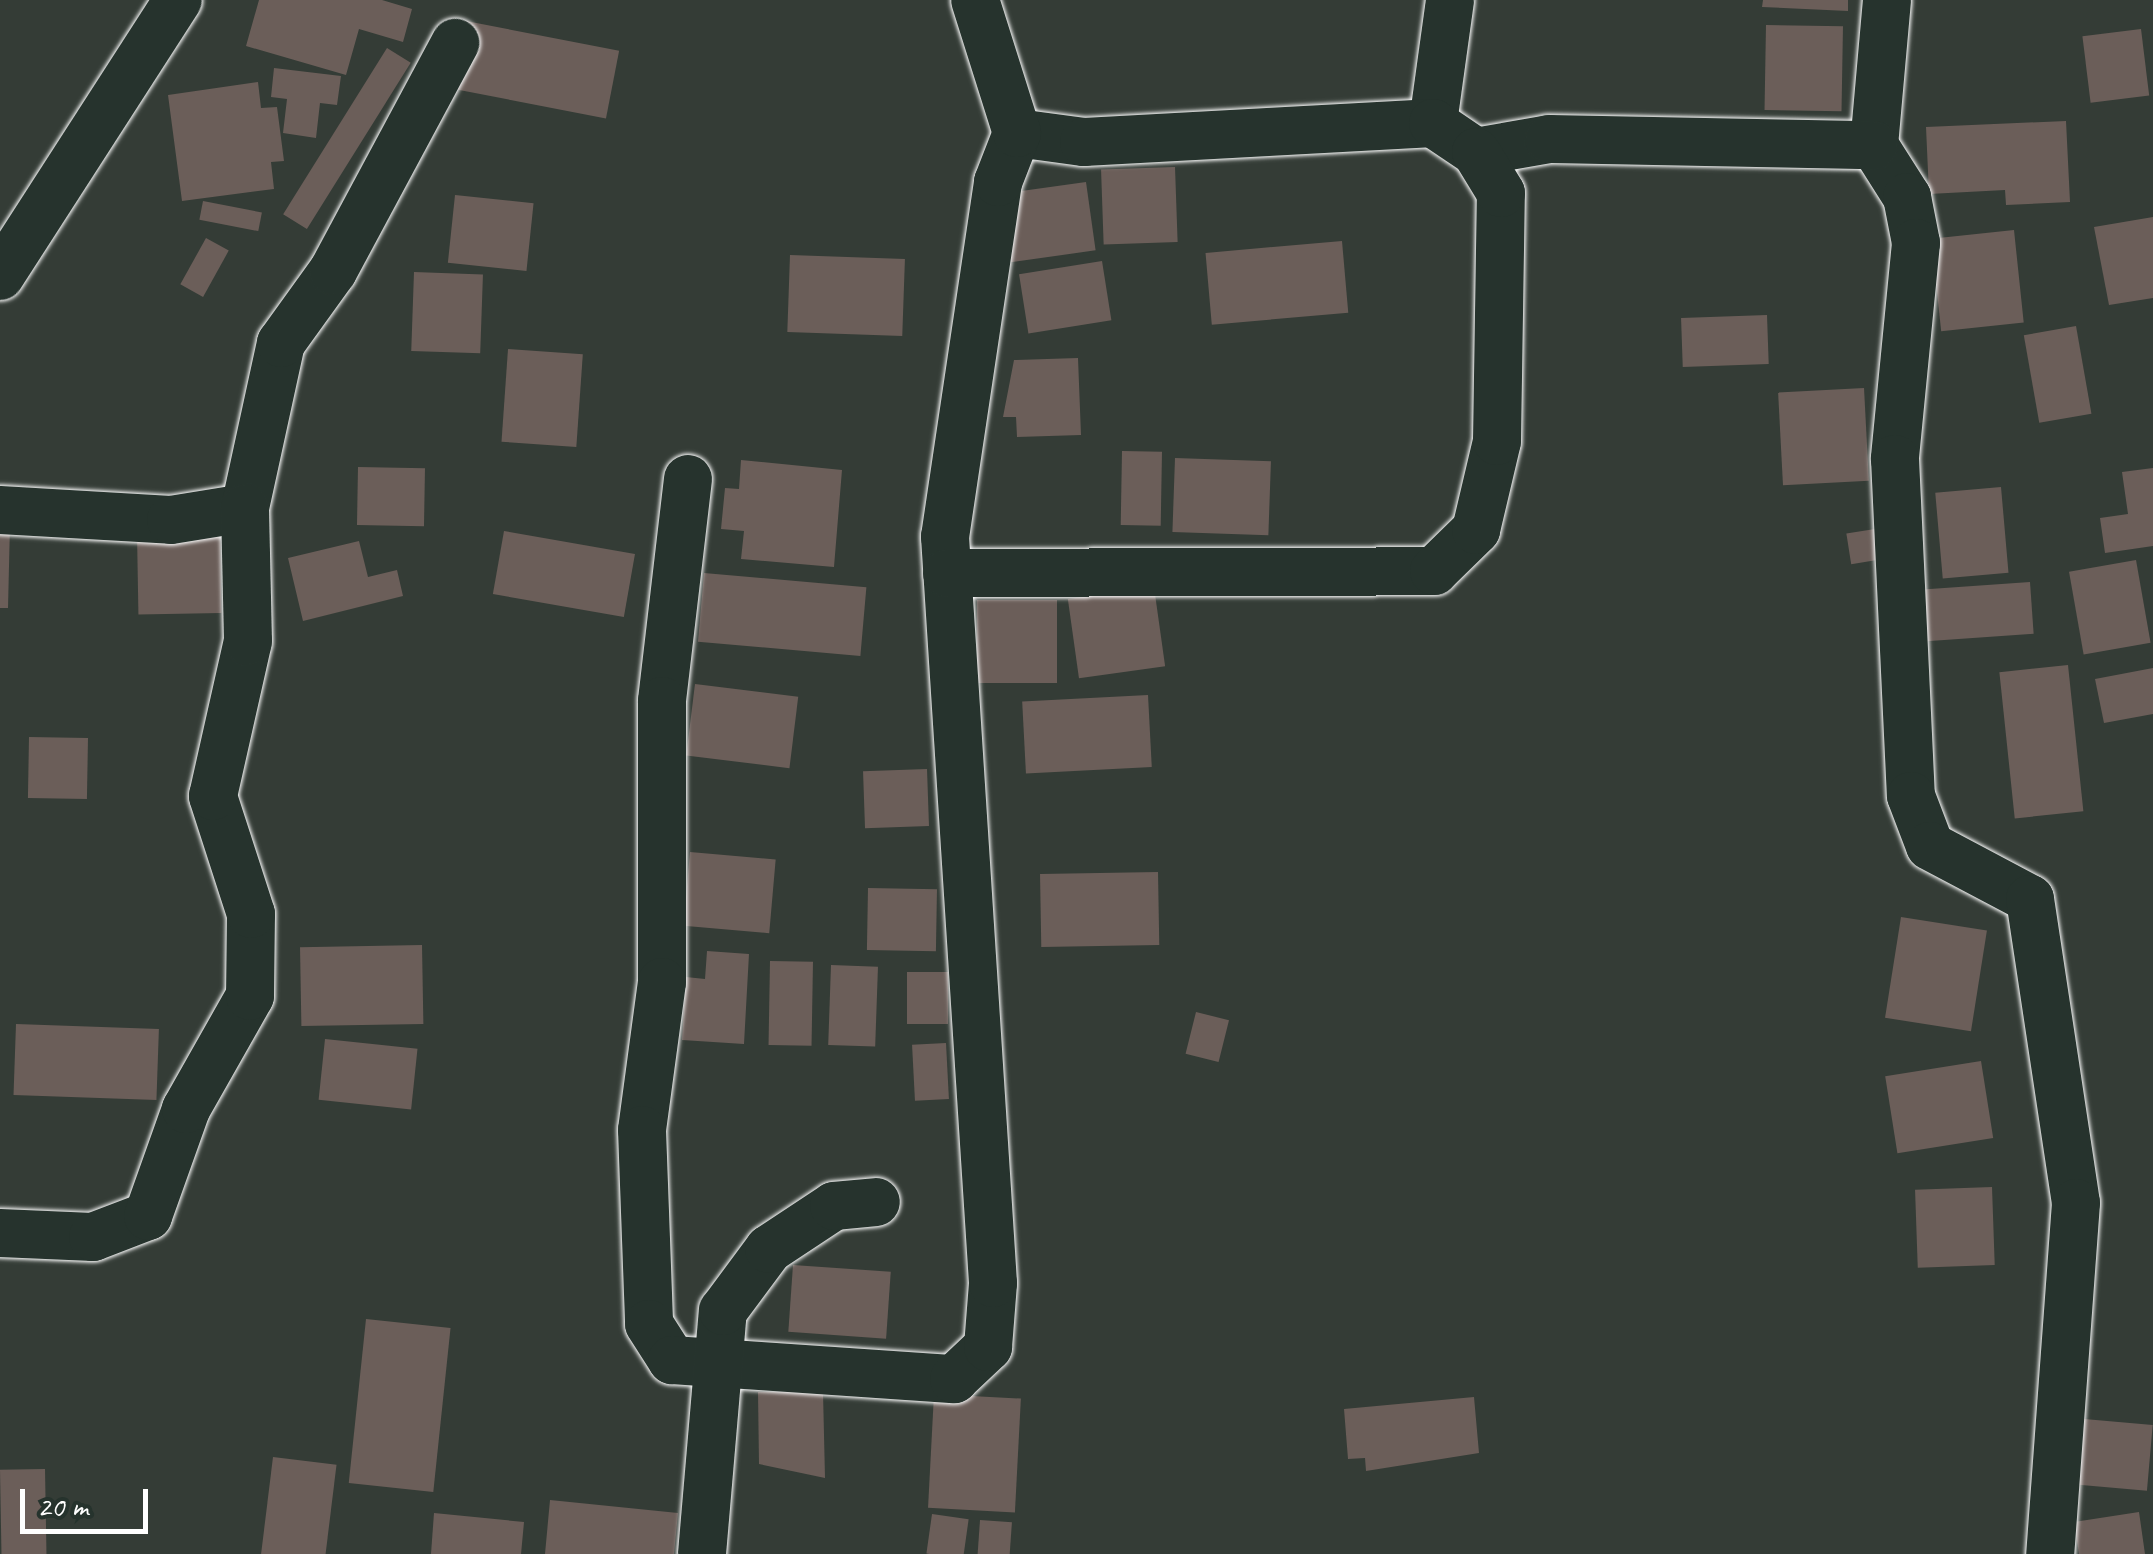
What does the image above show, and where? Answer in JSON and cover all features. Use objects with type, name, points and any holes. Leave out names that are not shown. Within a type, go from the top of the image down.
[{"type":"street","points":[[0,276],[178,0]]},
{"type":"street","points":[[688,479],[662,702],[662,982],[642,1130],[642,1234],[648,1324],[672,1360],[954,1379],[988,1347],[993,1283],[948,572],[948,504],[986,256],[1016,133],[976,0]]},
{"type":"street","points":[[1434,123],[1450,0]]},
{"type":"street","points":[[1887,0],[1874,145],[1907,197],[1916,244],[1895,459],[1910,796],[1930,846],[2030,899],[2055,1024],[2076,1204],[2050,1554]]},
{"type":"street","points":[[0,1232],[94,1237],[148,1216],[186,1109],[250,996],[251,914],[213,796],[248,641],[245,508],[281,343],[333,271],[454,43]]},
{"type":"street","points":[[948,572],[1434,571],[1476,530],[1498,441],[1501,193],[1476,152],[1434,123],[1084,142],[1016,133]]},
{"type":"street","points":[[1476,152],[1549,139],[1874,145]]},
{"type":"street","points":[[0,510],[170,520],[245,508]]},
{"type":"street","points":[[702,1554],[723,1311],[769,1249],[834,1206],[876,1202]]},
{"type":"building","points":[[259,0],[382,0],[412,9],[403,42],[359,29],[346,75],[246,46]]},
{"type":"building","points":[[1763,0],[1848,0],[1848,11],[1762,7]]},
{"type":"building","points":[[466,21],[619,51],[606,118],[453,89]]},
{"type":"building","points":[[1766,25],[1843,26],[1842,111],[1765,110]]},
{"type":"building","points":[[2141,29],[2149,96],[2091,103],[2082,36]]},
{"type":"building","points":[[387,48],[411,63],[307,229],[283,214]]},
{"type":"building","points":[[274,68],[341,76],[337,105],[320,103],[316,138],[283,133],[287,99],[271,97]]},
{"type":"building","points":[[258,82],[261,108],[277,107],[284,161],[271,162],[274,189],[182,201],[168,95]]},
{"type":"building","points":[[2066,121],[2070,202],[2006,205],[2005,190],[1929,194],[1926,127]]},
{"type":"building","points":[[1175,167],[1178,242],[1104,245],[1101,170]]},
{"type":"building","points":[[1086,182],[1096,250],[1010,262],[1001,194]]},
{"type":"building","points":[[455,195],[534,203],[526,271],[448,263]]},
{"type":"building","points":[[203,201],[262,212],[258,231],[199,220]]},
{"type":"building","points":[[2153,217],[2153,298],[2109,305],[2094,227]]},
{"type":"building","points":[[2014,230],[2024,322],[1941,331],[1931,239]]},
{"type":"building","points":[[206,238],[229,251],[203,297],[180,284]]},
{"type":"building","points":[[1342,241],[1348,313],[1212,325],[1206,253]]},
{"type":"building","points":[[790,255],[905,259],[902,336],[787,332]]},
{"type":"building","points":[[1102,261],[1111,320],[1028,333],[1019,274]]},
{"type":"building","points":[[414,272],[483,274],[480,353],[411,351]]},
{"type":"building","points":[[1767,315],[1769,364],[1683,367],[1681,318]]},
{"type":"building","points":[[2076,326],[2091,414],[2039,423],[2024,335]]},
{"type":"building","points":[[508,349],[583,354],[576,447],[502,442]]},
{"type":"building","points":[[1078,358],[1081,435],[1017,437],[1016,417],[1003,417],[1014,360]]},
{"type":"building","points":[[1864,388],[1869,481],[1783,485],[1778,393]]},
{"type":"building","points":[[1122,451],[1162,452],[1161,526],[1121,525]]},
{"type":"building","points":[[1175,458],[1271,461],[1268,535],[1172,532]]},
{"type":"building","points":[[741,460],[842,470],[834,567],[741,559],[744,531],[721,529],[725,488],[739,489]]},
{"type":"building","points":[[358,467],[425,468],[424,526],[357,525]]},
{"type":"building","points":[[2153,468],[2153,546],[2105,553],[2100,518],[2128,514],[2122,472]]},
{"type":"building","points":[[2001,487],[2008,573],[1943,578],[1935,493]]},
{"type":"building","points":[[0,524],[10,524],[8,608],[0,608]]},
{"type":"building","points":[[1875,529],[1880,560],[1851,564],[1846,534]]},
{"type":"building","points":[[504,531],[635,554],[624,617],[493,594]]},
{"type":"building","points":[[220,532],[221,613],[138,614],[137,533]]},
{"type":"building","points":[[359,541],[368,577],[397,570],[403,596],[303,621],[288,558]]},
{"type":"building","points":[[2136,560],[2151,643],[2084,655],[2069,572]]},
{"type":"building","points":[[704,573],[866,587],[860,656],[698,642]]},
{"type":"building","points":[[2030,582],[2034,634],[1923,642],[1919,590]]},
{"type":"building","points":[[1154,587],[1165,666],[1079,678],[1068,599]]},
{"type":"building","points":[[977,600],[1057,600],[1057,683],[977,683]]},
{"type":"building","points":[[2068,665],[2083,811],[2015,818],[1999,672]]},
{"type":"building","points":[[2153,668],[2153,714],[2104,723],[2095,679]]},
{"type":"building","points":[[695,684],[798,697],[789,768],[686,755]]},
{"type":"building","points":[[1148,695],[1152,767],[1026,773],[1022,702]]},
{"type":"building","points":[[29,737],[88,738],[87,799],[28,798]]},
{"type":"building","points":[[927,769],[929,826],[865,828],[863,771]]},
{"type":"building","points":[[690,852],[776,859],[769,933],[684,926]]},
{"type":"building","points":[[1158,872],[1159,945],[1041,947],[1040,874]]},
{"type":"building","points":[[868,888],[937,889],[936,951],[867,950]]},
{"type":"building","points":[[1901,917],[1987,931],[1971,1031],[1885,1018]]},
{"type":"building","points":[[422,945],[423,1024],[301,1026],[300,947]]},
{"type":"building","points":[[707,951],[749,954],[744,1044],[682,1040],[686,977],[705,979]]},
{"type":"building","points":[[770,961],[813,962],[812,1046],[769,1045]]},
{"type":"building","points":[[831,965],[878,967],[875,1047],[828,1045]]},
{"type":"building","points":[[907,972],[948,972],[948,1024],[907,1024]]},
{"type":"building","points":[[1196,1012],[1229,1020],[1219,1062],[1186,1054]]},
{"type":"building","points":[[16,1024],[159,1029],[156,1100],[14,1095]]},
{"type":"building","points":[[325,1039],[417,1049],[411,1109],[319,1100]]},
{"type":"building","points":[[946,1043],[949,1099],[915,1101],[912,1045]]},
{"type":"building","points":[[1981,1061],[1993,1138],[1897,1153],[1885,1076]]},
{"type":"building","points":[[1992,1187],[1995,1265],[1918,1268],[1915,1190]]},
{"type":"building","points":[[793,1265],[891,1272],[886,1339],[788,1332]]},
{"type":"building","points":[[366,1319],[451,1328],[433,1492],[349,1483]]},
{"type":"building","points":[[758,1392],[823,1392],[825,1478],[759,1464]]},
{"type":"building","points":[[934,1394],[1021,1399],[1015,1512],[928,1508]]},
{"type":"building","points":[[1474,1397],[1479,1453],[1366,1471],[1365,1458],[1348,1459],[1344,1409]]},
{"type":"building","points":[[2073,1418],[2153,1425],[2147,1491],[2067,1484]]},
{"type":"building","points":[[273,1457],[337,1465],[326,1554],[261,1554]]},
{"type":"building","points":[[45,1469],[46,1554],[1,1554],[0,1470]]},
{"type":"building","points":[[550,1500],[678,1513],[674,1554],[545,1554]]},
{"type":"building","points":[[2139,1512],[2145,1554],[2079,1554],[2074,1522]]},
{"type":"building","points":[[434,1513],[524,1522],[521,1554],[431,1554]]},
{"type":"building","points":[[932,1514],[969,1519],[964,1554],[926,1554]]},
{"type":"building","points":[[980,1520],[1012,1522],[1010,1554],[978,1554]]}]
